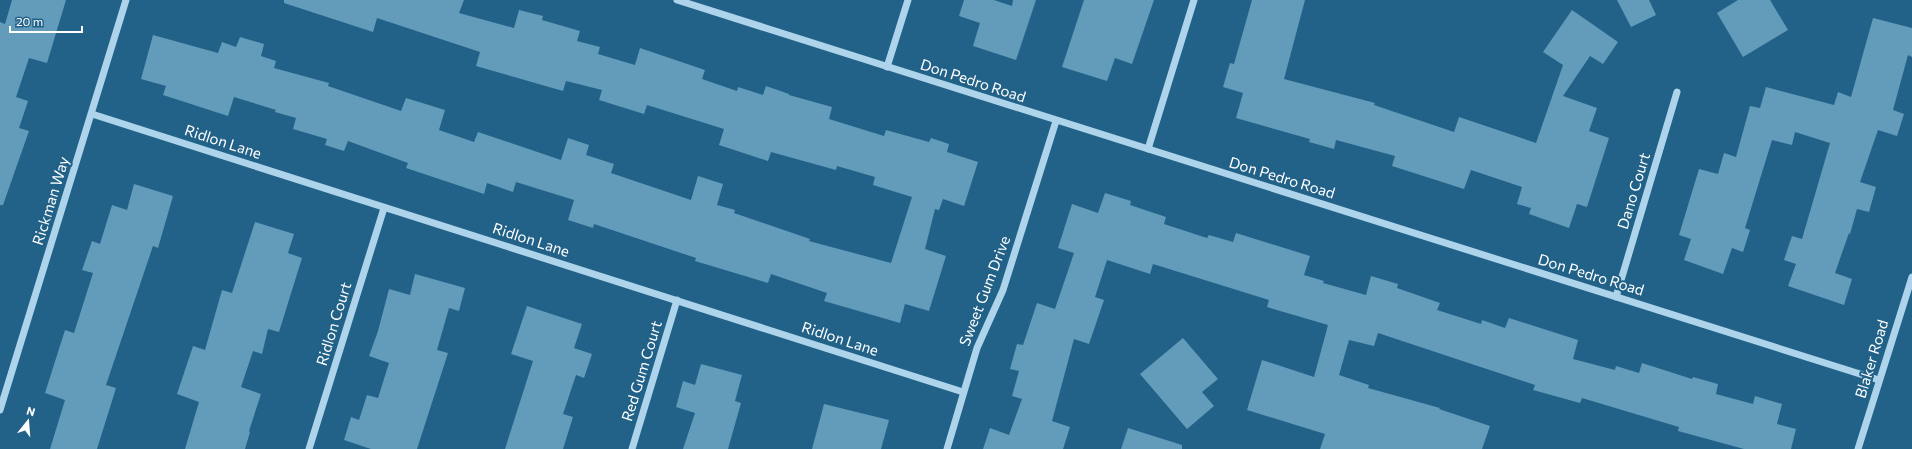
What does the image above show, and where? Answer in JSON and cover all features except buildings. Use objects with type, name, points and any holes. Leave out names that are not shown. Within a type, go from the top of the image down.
[{"type":"street","name":"Rickman Way","points":[[0,410],[126,0]]},
{"type":"street","name":"Don Pedro Road","points":[[677,0],[1879,380]]},
{"type":"street","points":[[887,67],[908,0]]},
{"type":"street","points":[[1148,149],[1194,0]]},
{"type":"street","name":"Dano Court","points":[[1616,297],[1677,92]]},
{"type":"street","name":"Ridlon Lane","points":[[92,114],[963,392]]},
{"type":"street","name":"Sweet Gum Drive","points":[[947,449],[977,348],[1002,290],[1056,120]]},
{"type":"street","name":"Ridlon Court","points":[[309,449],[384,208]]},
{"type":"street","name":"Blaker Road","points":[[1858,449],[1912,277]]},
{"type":"street","name":"Red Gum Court","points":[[632,449],[677,300]]}]
